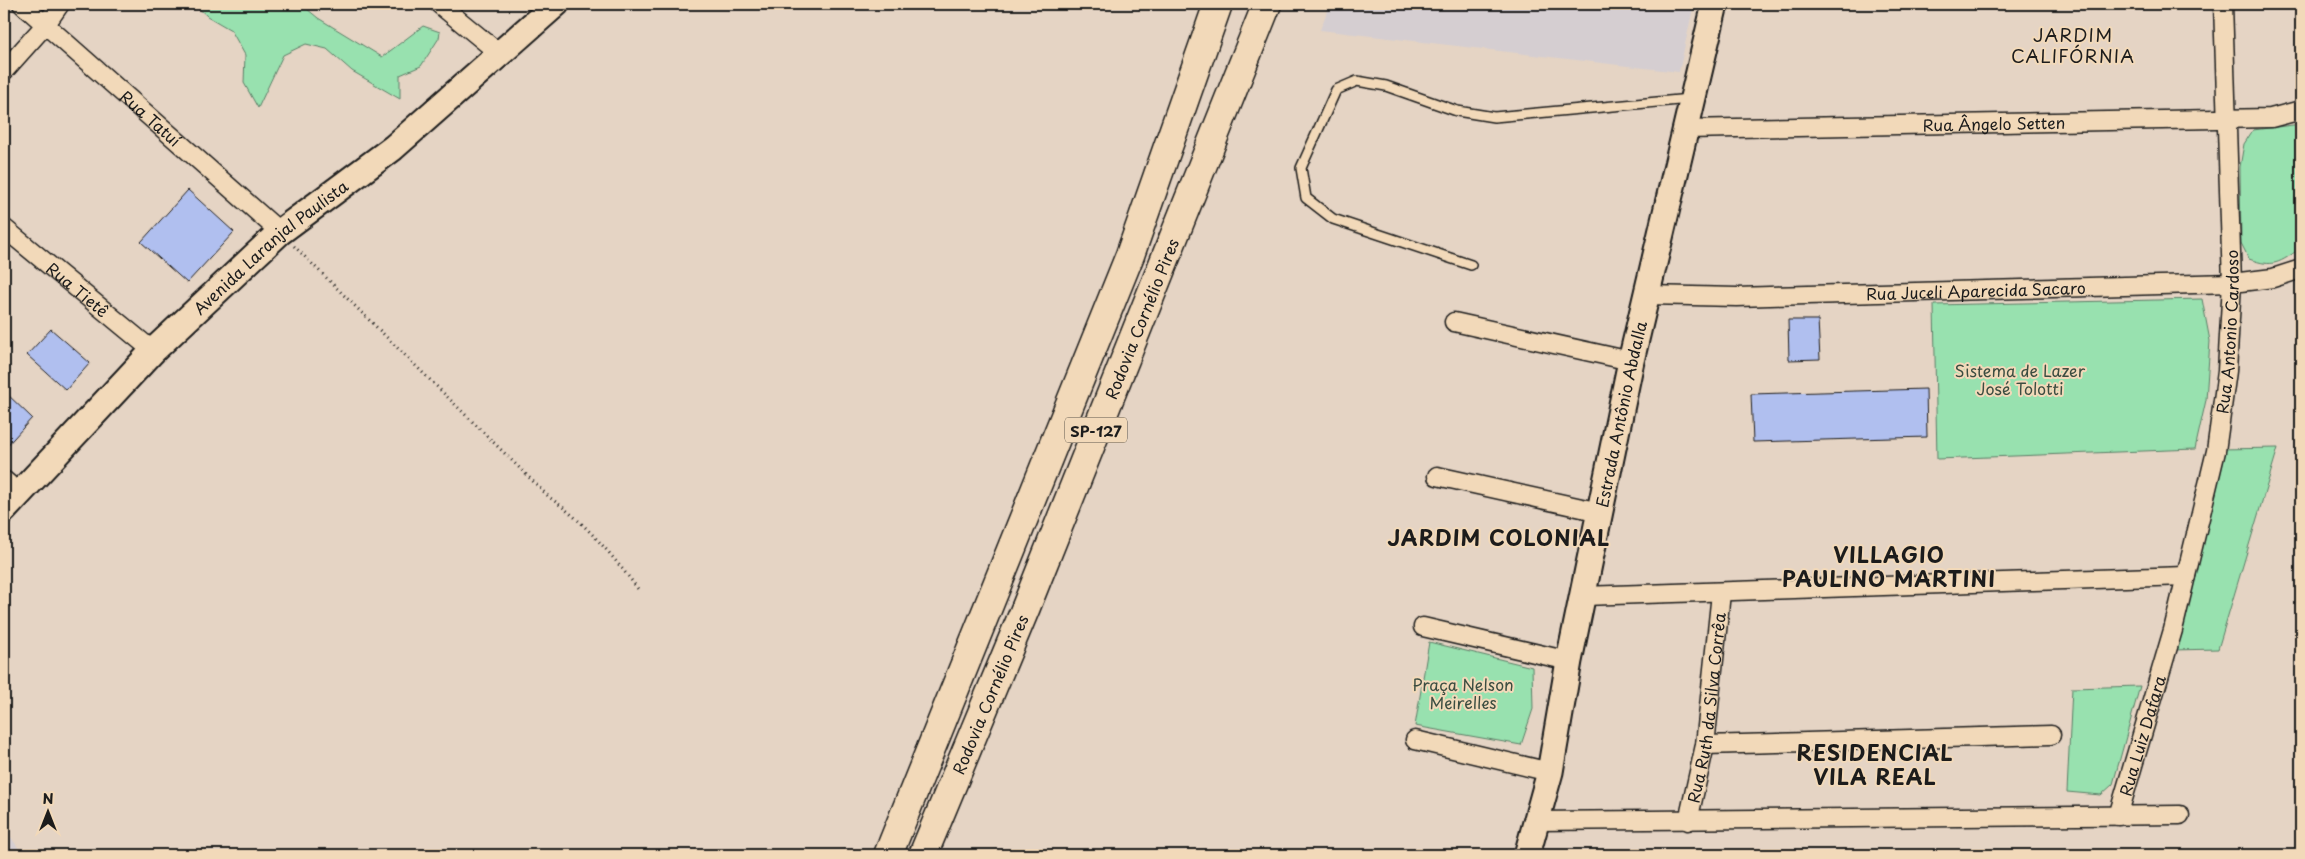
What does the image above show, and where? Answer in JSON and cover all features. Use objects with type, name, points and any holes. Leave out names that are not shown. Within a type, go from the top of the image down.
[{"type":"main road","name":"Rodovia Cornélio Pires","points":[[888,855],[1130,255],[1218,4]]},
{"type":"main road","name":"Rodovia Cornélio Pires","points":[[923,855],[1026,607],[1267,4]]},
{"type":"street","name":"Rua Tatuí","points":[[22,4],[280,232]]},
{"type":"street","points":[[4,71],[46,24],[60,4]]},
{"type":"street","points":[[439,4],[500,54]]},
{"type":"street","name":"Avenida Laranjal Paulista","points":[[9,494],[153,351],[280,232],[393,148],[556,4]]},
{"type":"street","name":"Estrada Antônio Abdalla","points":[[1527,855],[1550,772],[1568,661],[1584,596],[1631,362],[1714,4]]},
{"type":"street","name":"Rua Antonio Cardoso","points":[[2166,655],[2216,451],[2227,371],[2232,283],[2223,4]]},
{"type":"street","name":"Rua Ângelo Setten","points":[[1686,129],[2271,118],[2301,110]]},
{"type":"street","name":"Rua Tietê","points":[[4,228],[153,351]]},
{"type":"street","name":"Rua Juceli Aparecida Sacaro","points":[[1648,295],[1737,297],[2232,283],[2272,278],[2301,269]]},
{"type":"street","points":[[1454,322],[1631,362]]},
{"type":"street","points":[[1437,476],[1600,512]]},
{"type":"street","points":[[1584,596],[1721,593],[2186,576]]},
{"type":"street","name":"Rua Ruth da Silva Corrêa","points":[[1688,821],[1704,745],[1721,593]]},
{"type":"street","points":[[1423,627],[1568,661]]},
{"type":"street","name":"Rua Luiz Dafara","points":[[2118,816],[2166,655]]},
{"type":"street","points":[[1704,745],[2051,735]]},
{"type":"street","points":[[1416,740],[1550,772]]},
{"type":"street","points":[[1536,821],[2180,815]]},
{"type":"lane","points":[[1471,265],[1333,219],[1306,198],[1300,168],[1336,90],[1357,81],[1386,86],[1457,111],[1494,117],[1692,99]]},
{"type":"path","points":[[280,232],[549,497],[570,512],[615,559],[638,589]]},
{"type":"shaded area","points":[[1330,4],[1694,4],[1679,72],[1320,30]]},
{"type":"shaded area","points":[[4,827],[23,855],[4,855]]},
{"type":"green space","points":[[194,4],[301,4],[318,18],[382,57],[423,26],[440,32],[439,38],[421,66],[400,75],[400,99],[352,71],[327,49],[306,44],[283,55],[258,108],[244,83],[245,55],[231,30],[207,16]]},
{"type":"green space","points":[[2301,124],[2301,248],[2276,263],[2258,262],[2249,259],[2241,243],[2240,167],[2244,144],[2253,130]]},
{"type":"green space","name":"Sistema de Lazer José Tolotti","points":[[2202,299],[2210,341],[2206,400],[2195,449],[1937,459],[1934,305]]},
{"type":"green space","points":[[2278,448],[2218,649],[2173,650],[2221,449]]},
{"type":"green space","name":"Praça Nelson Meirelles","points":[[1429,642],[1532,667],[1533,709],[1521,745],[1415,726]]},
{"type":"green space","points":[[2140,686],[2113,784],[2101,795],[2067,792],[2072,688]]},
{"type":"building","points":[[188,190],[234,232],[187,283],[141,242]]},
{"type":"building","points":[[1788,320],[1818,320],[1820,359],[1789,360]]},
{"type":"building","points":[[51,329],[90,363],[66,390],[27,355]]},
{"type":"building","points":[[1926,389],[1927,437],[1753,442],[1751,394]]},
{"type":"building","points":[[4,391],[32,418],[4,449]]},
{"type":"district","name":"JARDIM CALIFÓRNIA","points":[[2073,44]]},
{"type":"district","name":"JARDIM COLONIAL","points":[[1499,537]]},
{"type":"district","name":"VILLAGIO PAULINO MARTINI","points":[[1889,566]]},
{"type":"district","name":"RESIDENCIAL VILA REAL","points":[[1875,764]]}]
